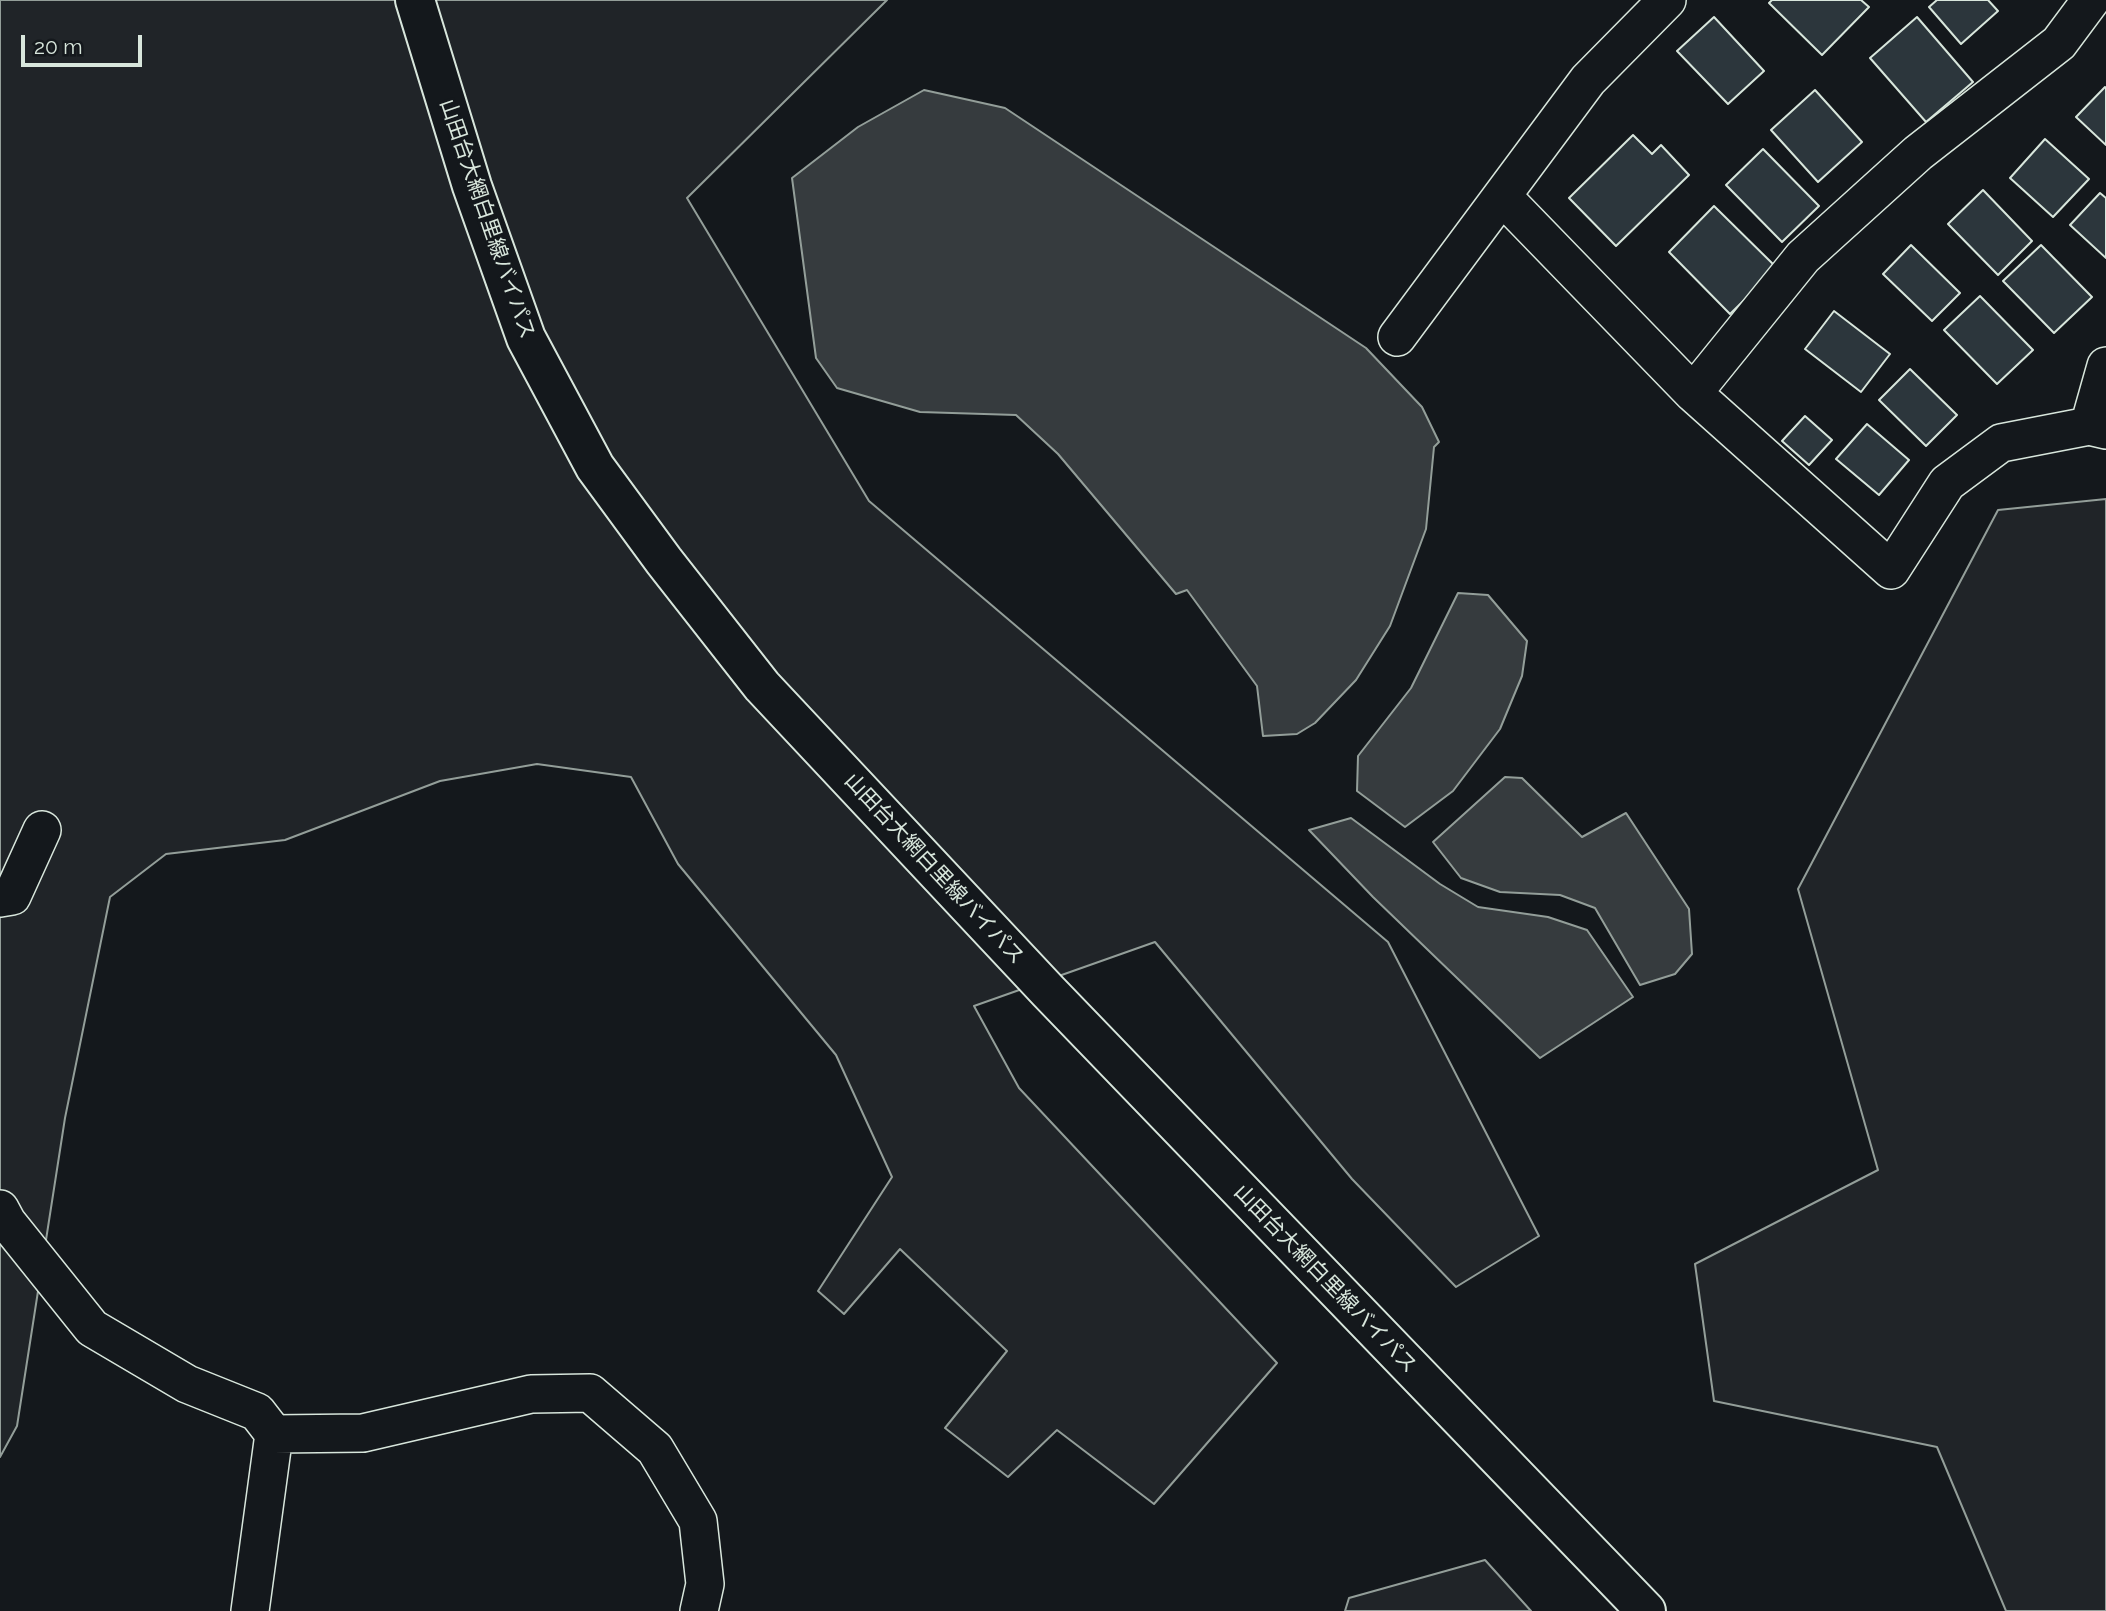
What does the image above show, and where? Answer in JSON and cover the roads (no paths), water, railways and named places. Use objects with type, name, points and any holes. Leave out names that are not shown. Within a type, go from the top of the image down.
[{"type":"main road","name":"山田台大網白里線バイパス","points":[[415,0],[472,186],[526,338],[595,467],[664,561],[770,695],[1048,991],[1646,1611]]},
{"type":"street","points":[[1397,337],[1588,80],[1667,0]]},
{"type":"street","points":[[1693,393],[1803,257],[1918,153],[2059,43],[2091,0]]},
{"type":"street","points":[[1502,196],[1693,393],[1891,570],[1947,483],[2001,443],[2097,428],[2106,366]]},
{"type":"street","points":[[0,898],[12,896],[42,830]]},
{"type":"street","points":[[0,1209],[7,1222],[92,1328],[187,1384],[257,1412],[274,1434],[250,1611]]},
{"type":"street","points":[[274,1434],[363,1433],[531,1394],[590,1393],[655,1449],[698,1521],[705,1584],[698,1611]]}]
